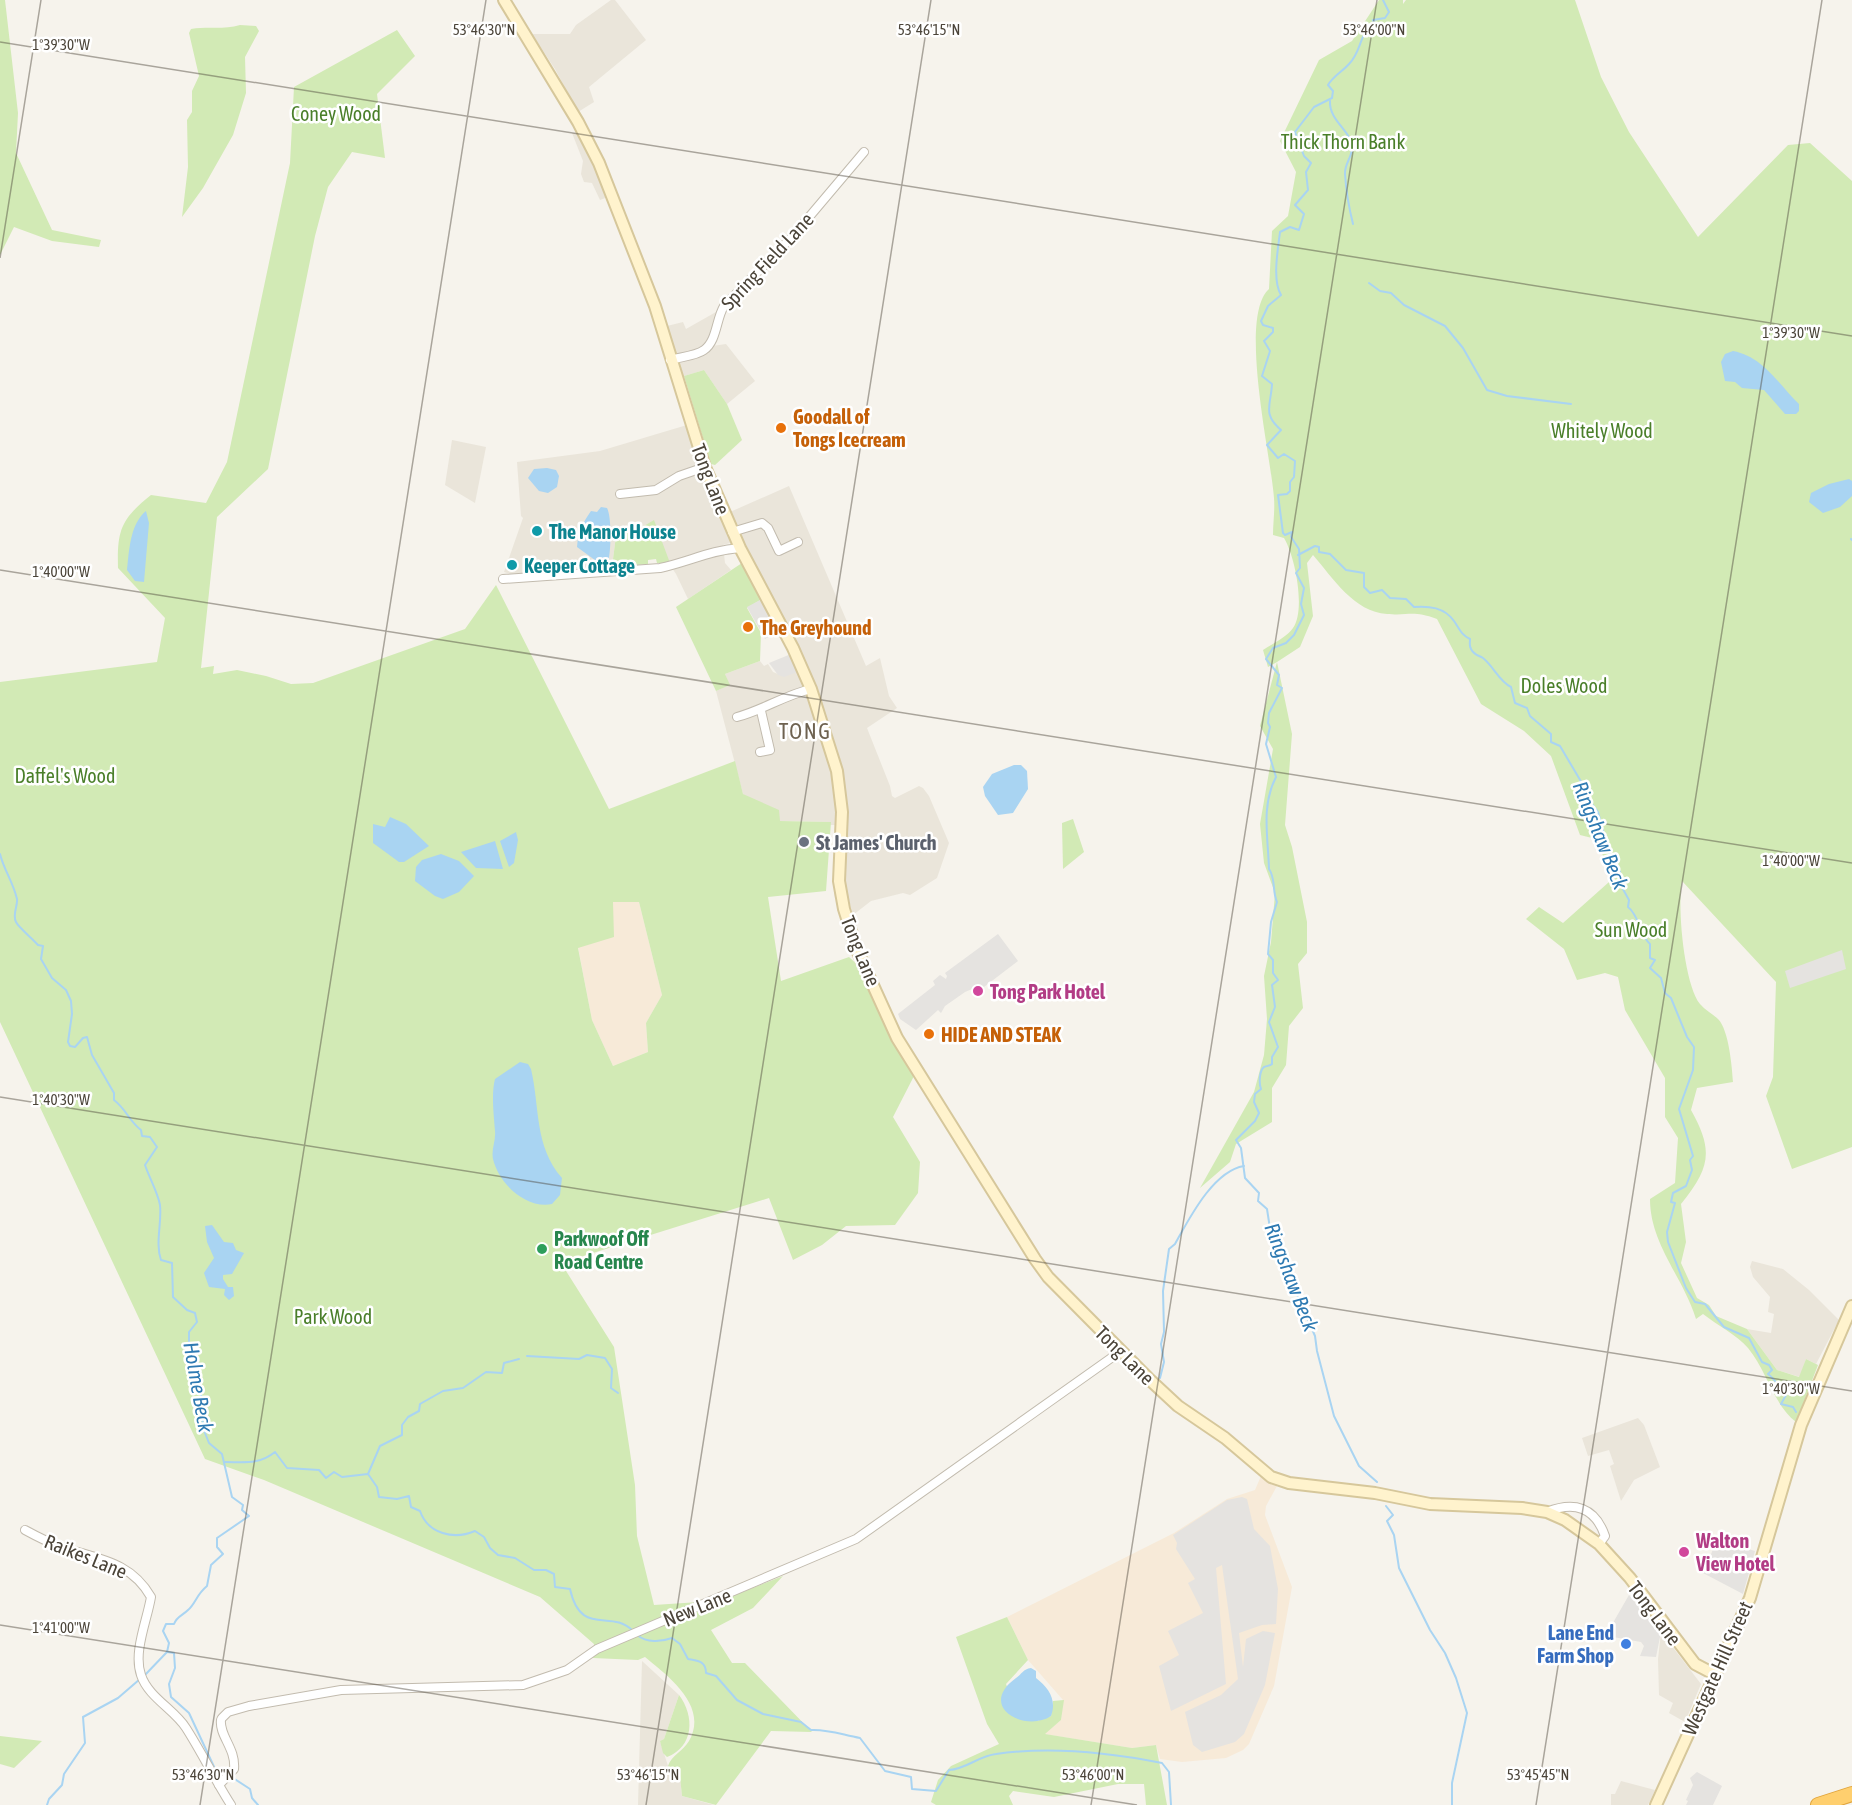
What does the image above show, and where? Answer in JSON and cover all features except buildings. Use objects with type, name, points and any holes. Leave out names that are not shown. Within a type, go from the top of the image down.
[{"type":"highway","points":[[1818,1805],[1852,1794]]},
{"type":"street","name":"Tong Lane","points":[[504,0],[599,163],[655,306],[705,467],[732,532],[812,689],[832,751],[840,789],[842,820],[839,881],[844,909],[856,950],[897,1038],[1048,1277],[1178,1406],[1276,1479],[1289,1483],[1375,1493],[1430,1504],[1522,1508],[1547,1512],[1579,1528],[1599,1544],[1630,1578],[1695,1664],[1716,1675]]},
{"type":"street","name":"Spring Field Lane","points":[[670,360],[704,350],[712,338],[718,315],[724,306],[793,236],[864,152]]},
{"type":"street","points":[[620,494],[656,490],[678,476],[705,467]]},
{"type":"street","points":[[732,532],[760,522],[768,528],[779,552],[798,543]]},
{"type":"street","points":[[503,579],[660,568],[681,564],[717,549],[740,548]]},
{"type":"street","points":[[737,717],[761,711],[788,694],[812,689]]},
{"type":"street","points":[[760,752],[770,750],[761,711]]},
{"type":"street","name":"Westgate Hill Street","points":[[1656,1805],[1750,1598],[1801,1425],[1852,1306]]},
{"type":"street","name":"New Lane","points":[[219,1785],[234,1768],[235,1755],[224,1735],[222,1719],[228,1712],[249,1706],[341,1690],[523,1684],[567,1670],[597,1649],[856,1539],[1121,1351]]},
{"type":"street","name":"Tong Lane","points":[[1547,1512],[1563,1506],[1582,1507],[1601,1523],[1605,1536],[1599,1544]]},
{"type":"street","name":"Raikes Lane","points":[[25,1530],[57,1545],[119,1566],[142,1581],[151,1597],[140,1648],[142,1678],[186,1727],[231,1805]]},
{"type":"shaded area","points":[[611,0],[615,0],[646,40],[589,87],[594,102],[578,112],[555,69],[532,34],[570,34],[576,25]]},
{"type":"shaded area","points":[[572,133],[577,133],[608,197],[600,200],[592,183],[584,182],[581,174],[583,161]]},
{"type":"shaded area","points":[[716,312],[722,315],[712,346],[726,344],[755,381],[727,404],[704,370],[681,377],[667,326],[683,322],[686,329]]},
{"type":"shaded area","points":[[697,422],[709,462],[730,512],[789,486],[866,666],[880,658],[889,696],[897,708],[867,728],[892,796],[895,798],[919,786],[923,788],[929,796],[949,843],[937,878],[910,895],[903,893],[871,901],[853,915],[848,896],[835,898],[837,825],[830,825],[830,822],[780,821],[743,794],[716,691],[729,685],[725,674],[760,661],[764,666],[768,664],[773,672],[783,676],[799,670],[730,543],[723,545],[725,563],[731,570],[688,599],[676,574],[644,526],[617,528],[612,567],[595,566],[591,571],[516,576],[504,572],[523,518],[517,462],[600,451]]},
{"type":"shaded area","points":[[452,440],[486,447],[475,503],[445,485]]},
{"type":"shaded area","points":[[762,599],[778,631],[765,639],[747,607]]},
{"type":"shaded area","points":[[791,654],[800,671],[784,677],[778,675],[769,663]]},
{"type":"shaded area","points":[[586,902],[639,902],[662,995],[646,1023],[648,1052],[613,1066],[592,1020],[578,947]]},
{"type":"shaded area","points":[[998,934],[1018,961],[980,990],[977,987],[965,992],[945,1006],[941,1013],[938,1010],[916,1030],[900,1019],[898,1014],[935,985],[933,981],[940,975],[946,979],[945,973]]},
{"type":"shaded area","points":[[1842,950],[1846,969],[1790,988],[1785,971]]},
{"type":"shaded area","points":[[1752,1261],[1783,1269],[1809,1290],[1839,1320],[1816,1364],[1806,1359],[1800,1377],[1777,1370],[1747,1329],[1771,1333],[1774,1314],[1768,1312],[1770,1297],[1753,1277],[1750,1267]]},
{"type":"shaded area","points":[[1638,1418],[1644,1425],[1660,1467],[1634,1480],[1621,1501],[1610,1466],[1614,1464],[1609,1450],[1588,1456],[1582,1438]]},
{"type":"shaded area","points":[[1261,1476],[1277,1486],[1266,1506],[1265,1515],[1292,1587],[1274,1686],[1249,1744],[1243,1750],[1226,1758],[1182,1762],[1160,1759],[1156,1745],[1132,1748],[1044,1734],[1061,1720],[1063,1700],[1028,1660],[1007,1617],[1174,1533],[1227,1499],[1255,1490]]},
{"type":"shaded area","points":[[1242,1497],[1247,1499],[1254,1529],[1270,1546],[1278,1589],[1276,1624],[1262,1625],[1239,1633],[1243,1667],[1246,1639],[1263,1631],[1275,1633],[1265,1685],[1244,1734],[1235,1742],[1202,1752],[1193,1745],[1185,1712],[1221,1695],[1238,1679],[1222,1565],[1216,1568],[1226,1684],[1171,1711],[1159,1666],[1179,1655],[1168,1631],[1203,1613],[1188,1583],[1195,1579],[1176,1549],[1177,1543],[1173,1535],[1227,1500]]},
{"type":"shaded area","points":[[1717,1540],[1755,1551],[1743,1594],[1703,1573]]},
{"type":"shaded area","points":[[1629,1595],[1661,1632],[1656,1657],[1640,1656],[1644,1646],[1641,1642],[1613,1637],[1614,1621]]},
{"type":"shaded area","points":[[1661,1632],[1701,1684],[1685,1722],[1669,1713],[1673,1703],[1659,1695],[1658,1659]]},
{"type":"shaded area","points":[[642,1661],[679,1695],[664,1739],[660,1741],[668,1766],[680,1777],[682,1796],[714,1805],[638,1805]]},
{"type":"shaded area","points":[[1697,1772],[1722,1786],[1713,1805],[1686,1805],[1693,1785],[1690,1778]]},
{"type":"shaded area","points":[[1621,1781],[1655,1790],[1648,1805],[1611,1805],[1611,1794],[1615,1794]]},
{"type":"green space","points":[[0,0],[5,0],[18,113],[16,153],[52,230],[101,240],[99,247],[52,241],[14,227],[0,255]]},
{"type":"green space","points":[[1379,0],[1403,0],[1403,4],[1406,0],[1575,0],[1601,77],[1629,132],[1698,237],[1788,145],[1810,143],[1852,181],[1852,1147],[1792,1169],[1766,1096],[1773,1077],[1776,982],[1682,881],[1680,908],[1686,963],[1694,994],[1700,1004],[1722,1024],[1729,1049],[1733,1082],[1697,1088],[1691,1110],[1703,1137],[1706,1159],[1698,1180],[1681,1204],[1686,1242],[1681,1263],[1697,1298],[1709,1305],[1716,1316],[1747,1329],[1777,1370],[1799,1377],[1806,1359],[1818,1365],[1796,1422],[1781,1406],[1748,1348],[1733,1334],[1703,1314],[1696,1319],[1655,1231],[1650,1199],[1675,1183],[1678,1138],[1665,1117],[1665,1078],[1625,1010],[1618,977],[1605,973],[1577,980],[1564,949],[1526,919],[1539,907],[1563,923],[1609,882],[1606,863],[1596,839],[1580,835],[1551,756],[1524,731],[1481,704],[1437,619],[1416,614],[1387,614],[1364,607],[1345,592],[1313,555],[1307,563],[1313,616],[1300,647],[1268,667],[1263,650],[1293,628],[1297,620],[1299,596],[1298,583],[1288,546],[1284,538],[1273,535],[1274,498],[1259,388],[1256,328],[1260,304],[1269,289],[1272,231],[1288,216],[1296,172],[1280,141],[1319,60],[1352,41]]},
{"type":"green space","points":[[256,26],[259,31],[245,57],[246,93],[233,135],[203,188],[182,217],[188,167],[187,120],[192,112],[192,91],[199,76],[189,33],[191,29]]},
{"type":"green space","points":[[397,30],[415,56],[377,94],[385,158],[352,152],[328,187],[315,236],[268,469],[217,517],[201,668],[214,666],[213,674],[237,670],[291,684],[313,683],[465,629],[496,585],[609,809],[735,761],[743,794],[779,810],[780,821],[831,822],[826,891],[768,897],[781,981],[849,957],[861,968],[891,1036],[914,1076],[893,1117],[920,1162],[918,1193],[895,1225],[846,1226],[822,1245],[793,1260],[769,1198],[561,1263],[614,1347],[635,1485],[637,1536],[654,1605],[699,1602],[702,1608],[783,1576],[753,1608],[711,1630],[732,1663],[745,1663],[812,1732],[771,1731],[716,1805],[682,1796],[680,1777],[668,1766],[689,1741],[694,1728],[694,1716],[683,1693],[645,1657],[638,1660],[593,1658],[594,1644],[540,1597],[264,1480],[205,1459],[0,1022],[0,682],[157,662],[165,618],[118,568],[120,535],[133,511],[151,495],[206,503],[227,462],[290,163],[294,87]],"holes":[[[613,902],[639,902],[662,995],[646,1023],[648,1052],[613,1066],[592,1020],[578,948],[614,937]]]},
{"type":"green space","points":[[704,370],[727,404],[742,440],[715,465],[711,464],[684,376]]},
{"type":"green space","points":[[654,520],[670,563],[657,563],[656,559],[648,560],[648,564],[612,567],[617,528],[644,526]]},
{"type":"green space","points":[[742,563],[762,599],[747,608],[761,633],[760,661],[725,674],[730,685],[716,691],[676,607]]},
{"type":"green space","points":[[1277,662],[1292,734],[1285,825],[1292,847],[1307,922],[1307,953],[1298,964],[1303,1008],[1289,1026],[1286,1065],[1272,1088],[1272,1122],[1236,1144],[1230,1162],[1200,1188],[1254,1092],[1264,1055],[1267,1019],[1264,976],[1271,942],[1275,893],[1264,863],[1260,824],[1273,749],[1260,726]]},
{"type":"green space","points":[[1073,819],[1084,852],[1063,869],[1062,823]]},
{"type":"green space","points":[[1007,1617],[1028,1660],[1006,1684],[1019,1719],[1037,1721],[1051,1716],[1053,1701],[1064,1700],[1061,1720],[1045,1734],[1132,1748],[1156,1745],[1167,1805],[1146,1805],[1144,1784],[1118,1784],[1054,1797],[1013,1791],[1009,1796],[1013,1805],[936,1805],[931,1802],[938,1780],[951,1766],[999,1744],[987,1724],[956,1637]]},
{"type":"green space","points":[[679,1695],[688,1712],[689,1730],[683,1746],[667,1757],[663,1753],[660,1741],[664,1739]]},
{"type":"green space","points":[[0,1736],[42,1741],[14,1768],[0,1764]]},
{"type":"water","points":[[1733,351],[1753,359],[1770,372],[1799,404],[1799,411],[1796,414],[1785,414],[1764,390],[1742,388],[1735,382],[1725,381],[1721,362],[1725,354]]},
{"type":"water","points":[[534,469],[556,470],[559,476],[557,487],[548,493],[539,491],[528,478]]},
{"type":"water","points":[[1849,479],[1852,481],[1852,496],[1840,507],[1823,513],[1809,502],[1811,493],[1829,484]]},
{"type":"water","points":[[601,507],[607,508],[609,512],[610,543],[608,562],[599,563],[577,547],[586,519],[591,511],[597,512]]},
{"type":"water","points":[[146,511],[149,523],[144,582],[135,581],[127,570],[133,530]]},
{"type":"water","points":[[1014,765],[1021,765],[1027,771],[1028,789],[1013,813],[998,815],[985,796],[983,787],[992,774]]},
{"type":"water","points":[[390,817],[406,824],[429,846],[404,862],[399,862],[373,843],[373,824],[385,827]]},
{"type":"water","points":[[516,832],[518,840],[514,863],[509,867],[500,841]]},
{"type":"water","points":[[495,841],[503,869],[476,868],[461,852]]},
{"type":"water","points":[[441,854],[459,861],[474,876],[459,892],[443,899],[435,896],[415,881],[416,867],[422,860]]},
{"type":"water","points":[[520,1062],[528,1064],[531,1069],[542,1139],[553,1166],[562,1178],[560,1195],[552,1204],[533,1203],[515,1193],[501,1177],[493,1159],[495,1079]]},
{"type":"water","points":[[212,1225],[224,1242],[233,1243],[236,1250],[244,1253],[232,1274],[223,1275],[228,1287],[233,1287],[234,1296],[229,1300],[224,1295],[225,1289],[209,1287],[204,1273],[214,1258],[207,1242],[205,1226]]},
{"type":"water","points":[[1031,1668],[1036,1671],[1036,1678],[1051,1695],[1053,1710],[1051,1716],[1029,1721],[1009,1714],[1003,1707],[1001,1699],[1005,1689],[1024,1671]]},
{"type":"waterway","name":"Ringshaw Beck","points":[[1377,1482],[1359,1466],[1334,1416],[1315,1336],[1298,1297],[1290,1267],[1285,1263],[1271,1235],[1267,1209],[1258,1201],[1259,1193],[1245,1178],[1241,1148],[1236,1140],[1255,1121],[1259,1113],[1254,1102],[1255,1094],[1261,1089],[1261,1071],[1272,1064],[1272,1057],[1278,1047],[1269,1022],[1275,1007],[1272,985],[1278,980],[1273,973],[1273,960],[1268,954],[1271,922],[1277,902],[1269,869],[1266,822],[1268,799],[1276,777],[1266,744],[1270,727],[1269,713],[1282,688],[1277,685],[1279,675],[1266,659],[1273,648],[1286,643],[1294,635],[1304,615],[1301,604],[1304,588],[1296,573],[1300,568],[1299,549],[1291,537],[1292,532],[1285,535],[1283,533],[1278,495],[1287,494],[1290,491],[1295,461],[1284,454],[1278,458],[1267,445],[1281,430],[1271,419],[1269,409],[1272,384],[1262,376],[1270,351],[1264,341],[1273,332],[1273,328],[1263,325],[1261,321],[1268,306],[1281,295],[1276,273],[1280,232],[1290,227],[1299,230],[1304,214],[1295,205],[1308,190],[1306,172],[1311,163],[1304,156],[1295,132],[1314,107],[1332,98],[1333,91],[1328,85],[1352,61],[1364,35],[1375,32],[1376,27],[1373,20],[1385,18],[1389,12],[1383,0]]},
{"type":"waterway","points":[[1330,101],[1334,117],[1352,144],[1345,174],[1353,224]]},
{"type":"waterway","points":[[1369,283],[1380,291],[1391,293],[1404,305],[1445,326],[1463,348],[1487,390],[1507,396],[1571,404]]},
{"type":"waterway","name":"Ringshaw Beck","points":[[1298,555],[1315,546],[1319,547],[1319,552],[1330,554],[1346,570],[1364,573],[1364,587],[1370,593],[1382,590],[1390,598],[1406,599],[1414,607],[1436,608],[1450,616],[1462,633],[1470,639],[1473,653],[1483,658],[1511,687],[1515,703],[1527,708],[1530,716],[1551,734],[1551,742],[1560,746],[1589,795],[1589,800],[1598,812],[1608,850],[1620,872],[1619,882],[1629,900],[1628,907],[1635,915],[1650,944],[1650,958],[1655,960],[1650,968],[1661,978],[1665,993],[1671,998],[1687,1037],[1694,1047],[1693,1070],[1679,1109],[1693,1156],[1690,1160],[1692,1170],[1686,1186],[1673,1193],[1671,1202],[1675,1203],[1667,1232],[1668,1242],[1686,1288],[1695,1302],[1705,1304],[1724,1327],[1749,1338],[1762,1362],[1769,1365],[1772,1370],[1768,1374],[1786,1395],[1781,1404],[1793,1407],[1796,1412]]},
{"type":"waterway","name":"Holme Beck","points":[[0,854],[17,899],[16,922],[38,945],[43,946],[41,959],[52,978],[66,990],[71,1001],[72,1014],[68,1042],[70,1046],[75,1047],[87,1037],[92,1055],[114,1093],[114,1100],[141,1130],[142,1136],[150,1137],[157,1147],[145,1165],[160,1205],[159,1253],[161,1260],[172,1263],[173,1297],[187,1310],[195,1313],[197,1322],[189,1332],[189,1345],[194,1378],[201,1395],[203,1428],[209,1443],[222,1454],[232,1497],[243,1505],[242,1510],[249,1516],[217,1538],[217,1547],[223,1554],[211,1565],[207,1586],[174,1624],[166,1624],[163,1631],[169,1643],[167,1652],[144,1676]]},
{"type":"waterway","points":[[1160,1378],[1164,1362],[1161,1344],[1164,1332],[1163,1291],[1169,1249],[1175,1244],[1212,1186],[1233,1170],[1244,1166]]},
{"type":"waterway","points":[[527,1356],[579,1359],[587,1355],[605,1358],[612,1369],[611,1388],[618,1393]]},
{"type":"waterway","points":[[368,1474],[380,1446],[402,1435],[402,1425],[408,1417],[419,1411],[420,1404],[443,1391],[463,1388],[486,1372],[502,1373],[504,1363],[519,1359]]},
{"type":"waterway","points":[[225,1462],[257,1461],[275,1452],[287,1468],[319,1470],[326,1478],[334,1472],[342,1477],[368,1474],[377,1487],[379,1497],[397,1499],[409,1496],[411,1507],[420,1511],[424,1519],[435,1530],[450,1535],[475,1531],[484,1537],[490,1548],[498,1555],[515,1558],[534,1570],[546,1570],[554,1574],[555,1587],[570,1589],[581,1613],[589,1618],[624,1625],[633,1631]]},
{"type":"waterway","points":[[1386,1506],[1393,1515],[1387,1521],[1394,1535],[1399,1568],[1430,1630],[1445,1653],[1467,1713],[1452,1783],[1452,1805]]},
{"type":"waterway","points":[[637,1635],[654,1641],[672,1638],[680,1644],[688,1659],[703,1664],[706,1673],[716,1676],[737,1700],[763,1714],[801,1722],[811,1730],[829,1731],[860,1738],[885,1771],[911,1777],[912,1789],[936,1791],[949,1770],[990,1755],[1037,1750],[1079,1751],[1162,1763],[1169,1772],[1171,1805]]},
{"type":"waterway","points":[[167,1652],[174,1653],[175,1668],[169,1684],[171,1697],[189,1713],[216,1771],[225,1774]]},
{"type":"waterway","name":"Holme Beck","points":[[47,1805],[49,1799],[62,1785],[64,1774],[85,1743],[83,1717],[118,1698],[140,1679]]},
{"type":"waterway","points":[[230,1776],[250,1789],[252,1798],[258,1805]]},
{"type":"place","name":"Goodall of Tongs Icecream","points":[[781,428]]},
{"type":"place","name":"The Manor House","points":[[537,531]]},
{"type":"place","name":"Keeper Cottage","points":[[512,565]]},
{"type":"place","name":"The Greyhound","points":[[748,627]]},
{"type":"place","name":"St James' Church","points":[[804,842]]},
{"type":"place","name":"Tong Park Hotel","points":[[978,991]]},
{"type":"place","name":"HIDE AND STEAK","points":[[929,1034]]},
{"type":"place","name":"Parkwoof Off Road Centre","points":[[542,1249]]},
{"type":"place","name":"Walton View Hotel","points":[[1684,1552]]},
{"type":"place","name":"Lane End Farm Shop","points":[[1626,1644]]},
{"type":"district","name":"TONG","points":[[805,731]]},
{"type":"park label","name":"Coney Wood","points":[[336,113]]},
{"type":"park label","name":"Thick Thorn Bank","points":[[1343,141]]},
{"type":"park label","name":"Whitely Wood","points":[[1602,430]]},
{"type":"park label","name":"Doles Wood","points":[[1564,685]]},
{"type":"park label","name":"Daffel's Wood","points":[[65,775]]},
{"type":"park label","name":"Sun Wood","points":[[1631,929]]},
{"type":"park label","name":"Park Wood","points":[[333,1316]]}]
